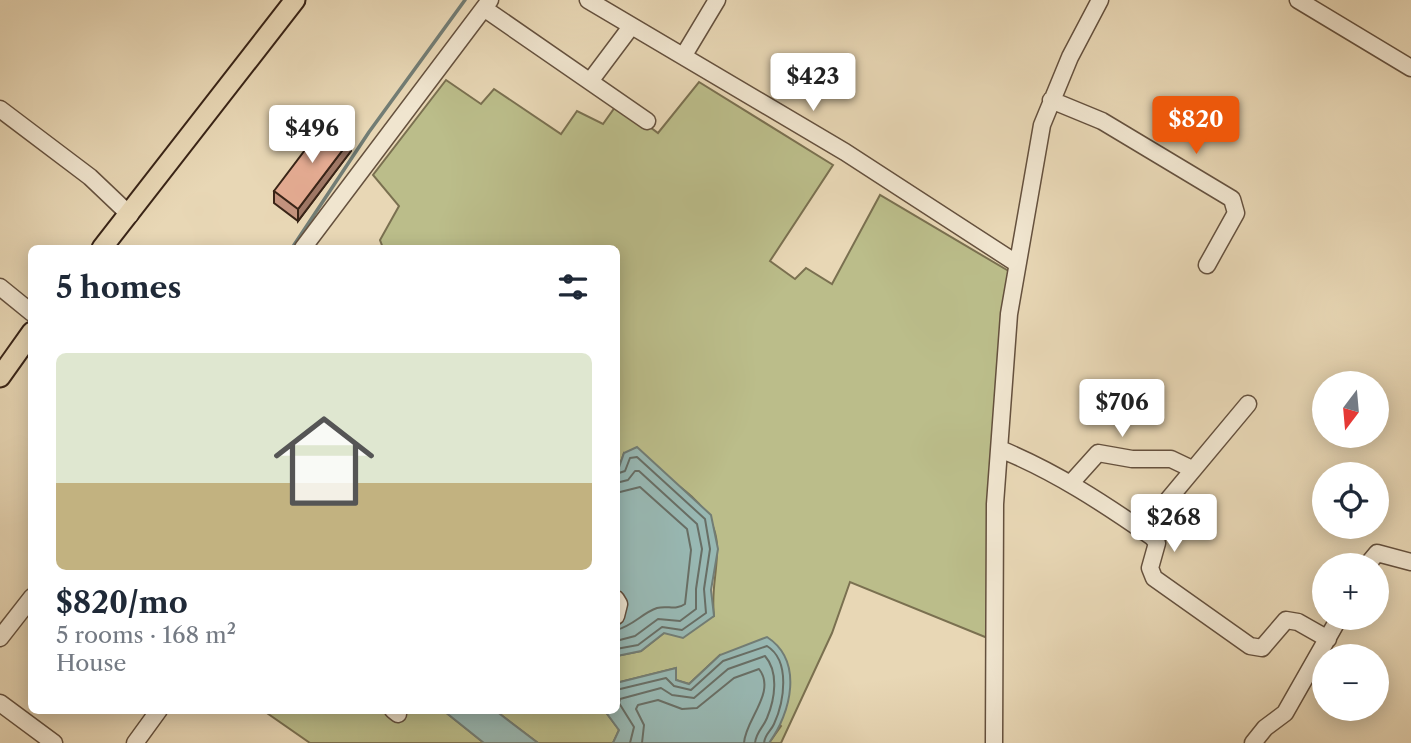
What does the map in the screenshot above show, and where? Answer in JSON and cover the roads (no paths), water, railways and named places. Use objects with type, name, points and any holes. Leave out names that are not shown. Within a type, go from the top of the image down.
[{"type":"main road","points":[[105,245],[295,0]]},
{"type":"main road","points":[[0,377],[28,338]]},
{"type":"street","points":[[588,0],[630,28],[684,55],[845,152],[1016,263]]},
{"type":"street","points":[[684,55],[717,0]]},
{"type":"street","points":[[994,743],[995,504],[1009,314],[1016,263],[1042,125],[1051,100],[1100,0]]},
{"type":"street","points":[[1298,0],[1411,68]]},
{"type":"street","points":[[305,245],[488,4],[647,121]]},
{"type":"street","points":[[591,80],[630,28]]},
{"type":"street","points":[[1051,100],[1102,121],[1232,199],[1236,213],[1207,265]]},
{"type":"street","points":[[0,109],[90,177],[130,215]]},
{"type":"street","points":[[0,287],[28,310]]},
{"type":"street","points":[[1142,531],[1248,404]]},
{"type":"street","points":[[1000,449],[1071,483],[1142,531],[1157,543],[1150,568],[1154,578],[1250,646],[1262,648],[1281,625],[1290,620],[1328,639]]},
{"type":"street","points":[[1071,483],[1098,453],[1132,459],[1171,459],[1192,469]]},
{"type":"street","points":[[1389,556],[1411,562]]},
{"type":"street","points":[[0,638],[28,602]]},
{"type":"street","points":[[1253,743],[1265,728],[1285,713],[1333,630]]},
{"type":"street","points":[[0,703],[54,743]]},
{"type":"street","points":[[135,743],[156,714]]},
{"type":"water","points":[[637,447],[711,515],[718,549],[711,590],[714,616],[683,638],[664,633],[641,651],[620,655],[620,464],[624,453]]},
{"type":"water","points":[[767,637],[779,647],[786,659],[790,673],[788,703],[769,743],[613,743],[619,730],[607,714],[620,714],[620,682],[676,668],[676,680],[689,684],[720,655]]},
{"type":"water","points":[[448,714],[500,714],[538,743],[484,743]]},
{"type":"waterway","points":[[294,245],[369,132],[465,0]]}]
